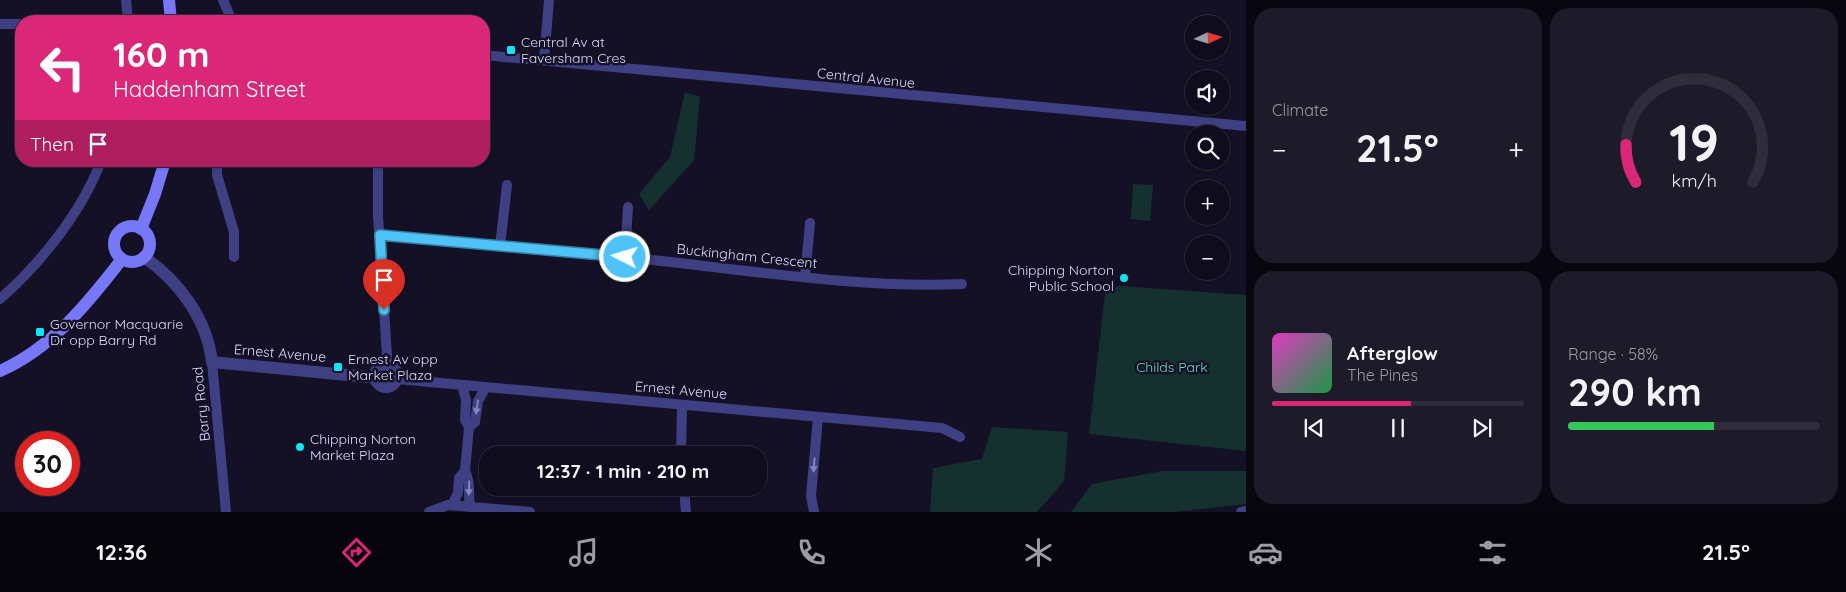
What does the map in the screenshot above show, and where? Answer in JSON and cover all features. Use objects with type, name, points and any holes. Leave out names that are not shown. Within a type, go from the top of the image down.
[{"type":"main road","points":[[169,0],[170,15]]},
{"type":"main road","points":[[140,229],[155,194],[163,167]]},
{"type":"main road","points":[[129,227],[140,229],[148,237],[149,242],[149,247],[144,257],[134,262],[122,259],[115,250],[114,244],[118,233],[129,227]]},
{"type":"main road","points":[[0,371],[32,353],[59,332],[87,303],[122,259]]},
{"type":"street","points":[[126,0],[127,15]]},
{"type":"street","points":[[223,0],[229,15]]},
{"type":"street","points":[[544,60],[549,0]]},
{"type":"street","points":[[0,24],[15,24]]},
{"type":"street","name":"Central Avenue","points":[[490,56],[1246,126]]},
{"type":"street","points":[[0,299],[50,246],[84,197],[98,167]]},
{"type":"street","points":[[217,167],[217,175],[234,232],[234,257]]},
{"type":"street","points":[[378,167],[386,365]]},
{"type":"street","points":[[500,246],[507,186]]},
{"type":"street","points":[[625,257],[628,206]]},
{"type":"street","points":[[805,277],[810,224]]},
{"type":"street","name":"Buckingham Crescent","points":[[380,235],[625,257],[805,277],[923,285],[962,284]]},
{"type":"street","name":"Barry Road","points":[[144,257],[173,280],[190,304],[206,334],[212,362],[226,512]]},
{"type":"street","name":"Ernest Avenue","points":[[212,362],[368,377],[375,376]]},
{"type":"street","points":[[386,365],[395,369],[397,379],[393,385],[382,387],[377,383],[375,376],[377,369],[386,365]]},
{"type":"street","name":"Ernest Avenue","points":[[397,379],[942,428],[960,438]]},
{"type":"street","points":[[452,505],[458,493],[459,478],[464,471],[469,427],[465,420],[466,400],[462,385]]},
{"type":"street","points":[[469,427],[475,422],[478,401],[486,387]]},
{"type":"street","points":[[681,446],[682,405]]},
{"type":"street","points":[[814,512],[811,496],[818,417]]},
{"type":"street","points":[[464,471],[469,478],[468,495],[470,507]]},
{"type":"street","points":[[685,496],[686,512]]},
{"type":"street","points":[[429,512],[448,505],[530,512]]},
{"type":"street","points":[[1240,512],[1246,511]]},
{"type":"green space","points":[[685,92],[700,97],[694,160],[649,210],[639,194],[670,157]]},
{"type":"green space","points":[[1133,184],[1153,185],[1150,221],[1131,219]]},
{"type":"green space","name":"Childs Park","points":[[1106,285],[1246,295],[1246,451],[1089,434]]},
{"type":"green space","points":[[992,427],[1068,432],[1064,481],[1037,512],[930,512],[933,468],[982,459]]},
{"type":"green space","points":[[1162,471],[1246,471],[1246,504],[1174,512],[1071,512],[1092,484]]},
{"type":"place","name":"Central Av at Faversham Cres","points":[[511,50]]},
{"type":"place","name":"Chipping Norton Public School","points":[[1124,278]]},
{"type":"place","name":"Governor Macquarie Dr opp Barry Rd","points":[[40,332]]},
{"type":"place","name":"Ernest Av opp Market Plaza","points":[[338,367]]},
{"type":"place","name":"Chipping Norton Market Plaza","points":[[300,447]]},
{"type":"route","points":[[384,310],[380,235],[625,257]]}]
